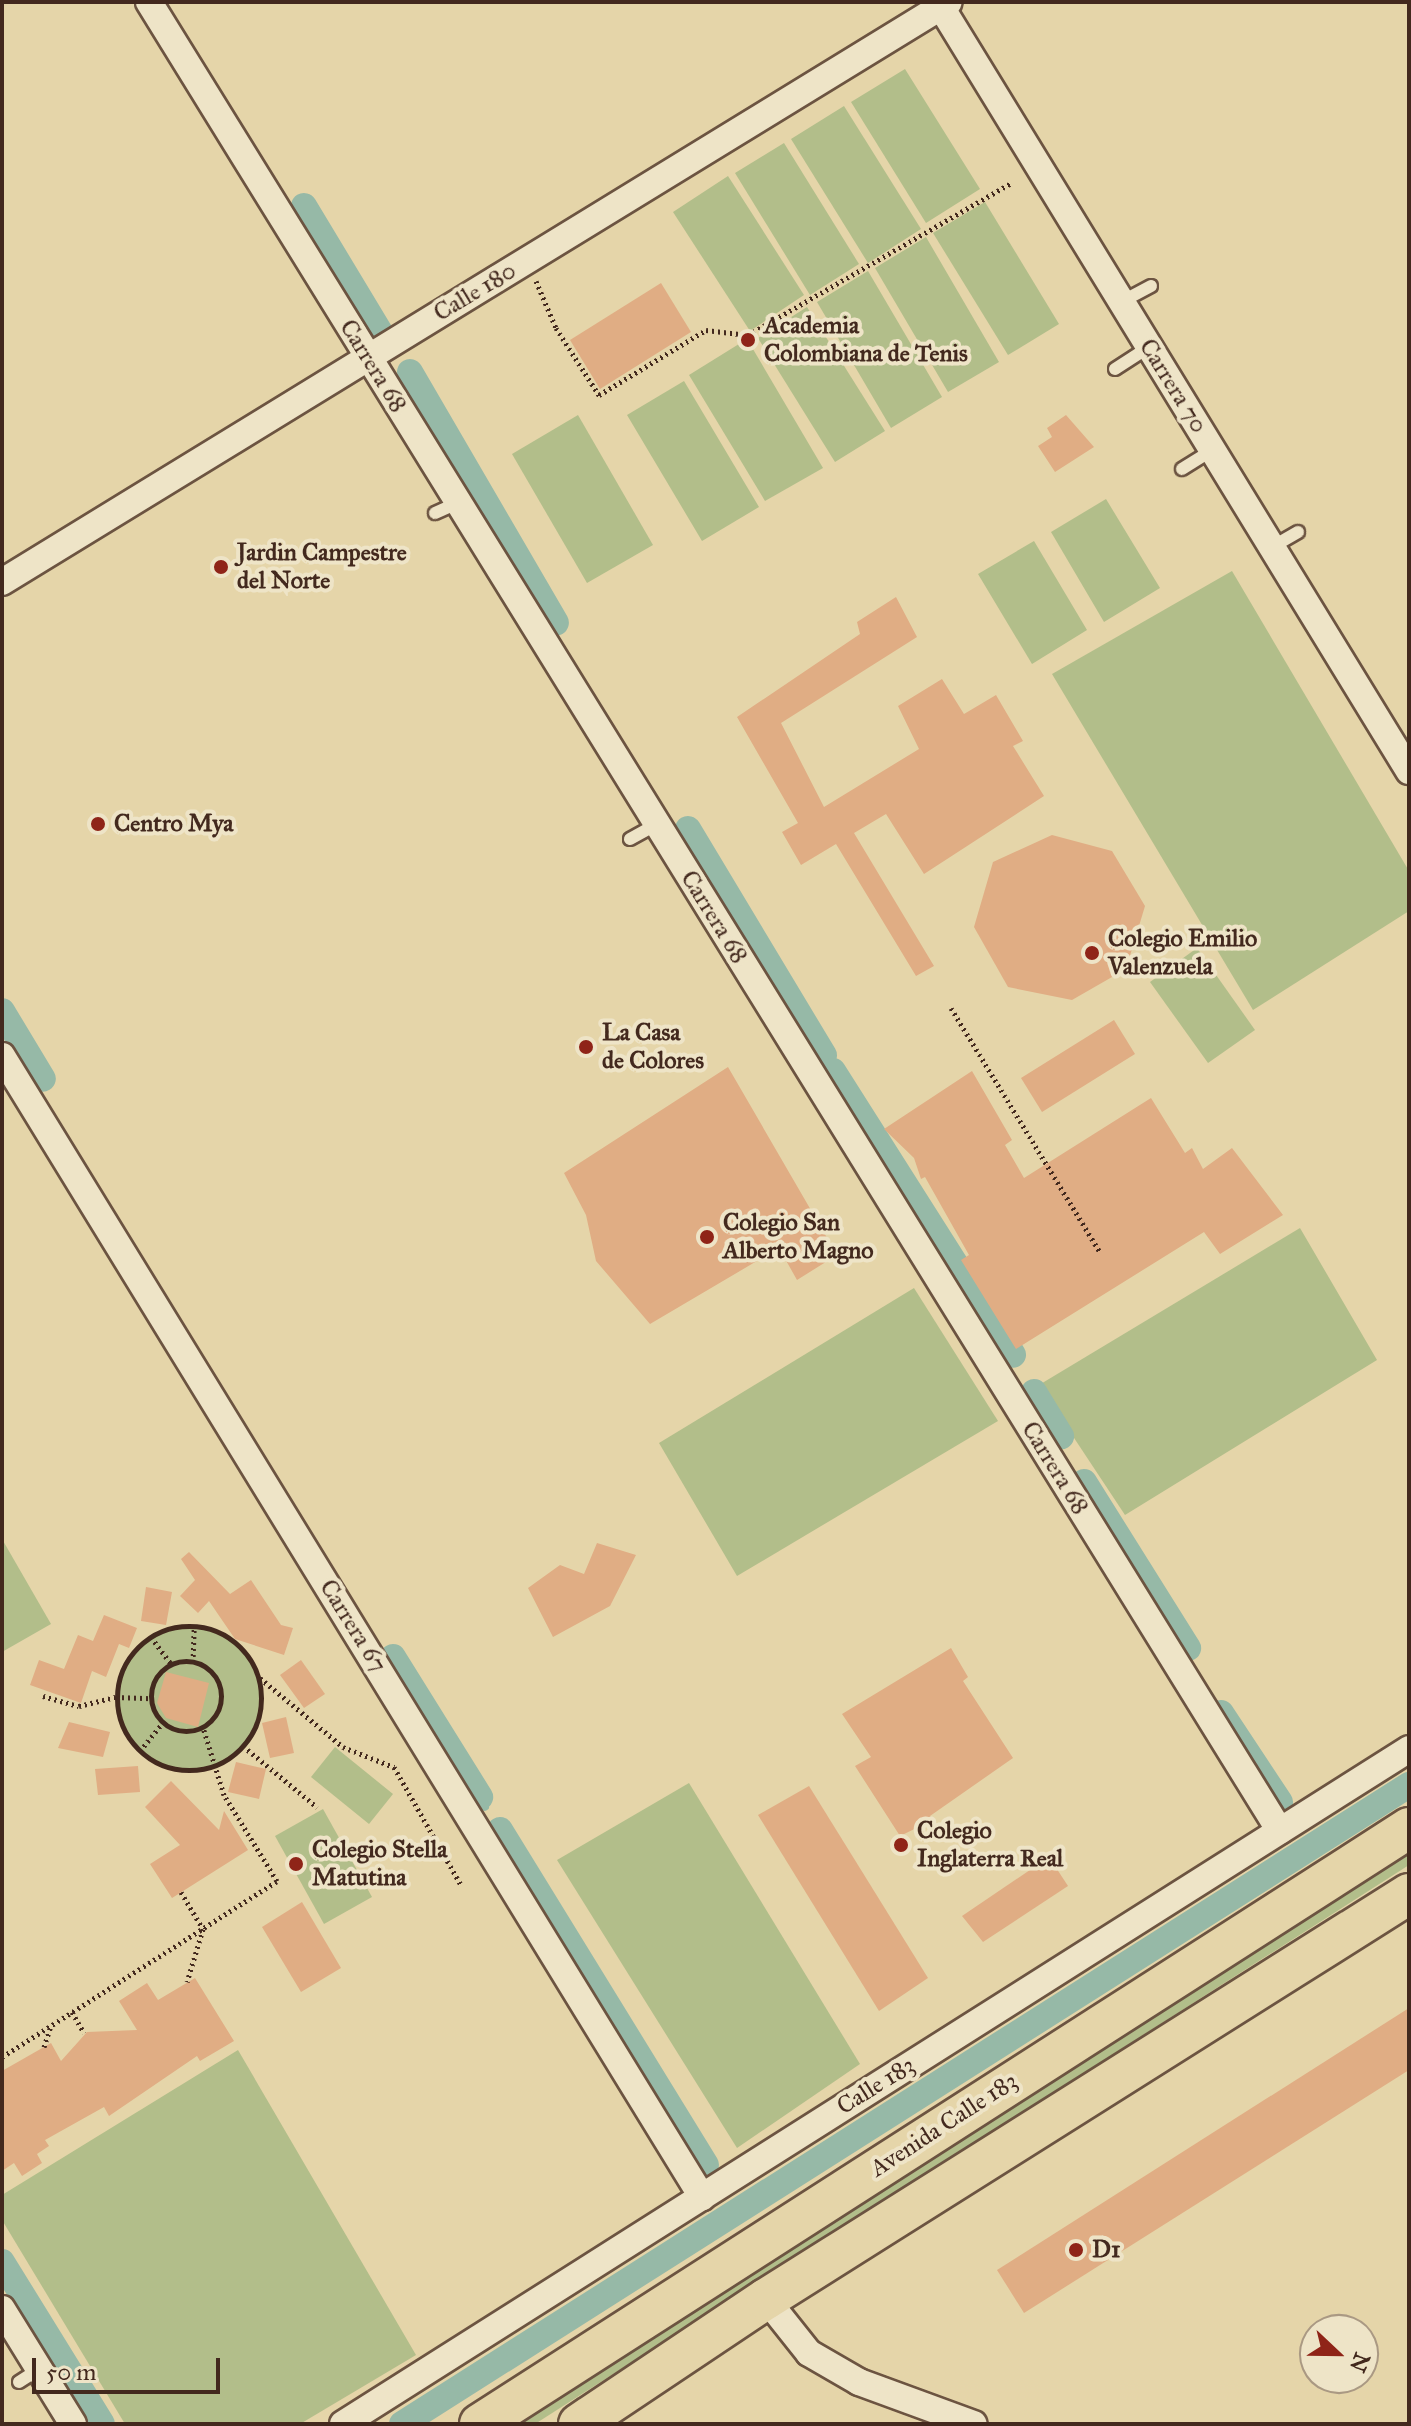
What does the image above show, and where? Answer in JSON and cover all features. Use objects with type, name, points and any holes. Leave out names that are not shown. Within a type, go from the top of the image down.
[{"type":"main road","name":"Avenida Calle 183","points":[[480,2424],[1409,1828]]},
{"type":"main road","points":[[579,2424],[766,2299],[1409,1894]]},
{"type":"street","name":"Carrera 68","points":[[149,2],[367,357],[446,508],[657,824],[1280,1831]]},
{"type":"street","name":"Calle 180","points":[[2,582],[942,4]]},
{"type":"street","name":"Carrera 70","points":[[942,4],[1409,771]]},
{"type":"street","name":"Carrera 67","points":[[2,1056],[702,2197]]},
{"type":"street","name":"Calle 183","points":[[343,2424],[1409,1749]]},
{"type":"street","points":[[766,2299],[809,2353],[859,2382],[974,2424]]},
{"type":"street","points":[[2,2309],[29,2375],[73,2424]]},
{"type":"lane","points":[[1121,302],[1151,286]]},
{"type":"lane","points":[[1115,369],[1149,347]]},
{"type":"lane","points":[[1182,469],[1212,450]]},
{"type":"lane","points":[[1272,547],[1298,532]]},
{"type":"lane","points":[[630,839],[657,824]]},
{"type":"path","points":[[527,260],[556,328],[599,395],[706,330],[748,335],[1011,183]]},
{"type":"path","points":[[951,1008],[1100,1252]]},
{"type":"path","points":[[193,1662],[194,1626]]},
{"type":"path","points":[[259,1678],[256,1725],[243,1746],[215,1764],[175,1770],[140,1751],[120,1725],[116,1697],[131,1654],[151,1637],[194,1626],[233,1640],[259,1678],[343,1747],[394,1767],[461,1885]]},
{"type":"path","points":[[151,1637],[171,1664]]},
{"type":"path","points":[[193,1662],[209,1670],[220,1689],[217,1711],[203,1727],[180,1731],[163,1723],[151,1698],[158,1675],[171,1664],[193,1662]]},
{"type":"path","points":[[43,1696],[79,1706],[116,1697],[151,1698]]},
{"type":"path","points":[[140,1751],[163,1723]]},
{"type":"path","points":[[2,2057],[277,1881],[224,1795],[203,1727]]},
{"type":"path","points":[[243,1746],[317,1807]]},
{"type":"path","points":[[181,1892],[203,1929],[187,1982]]},
{"type":"path","points":[[72,2012],[84,2033]]},
{"type":"path","points":[[44,2047],[51,2025]]},
{"type":"green space","points":[[905,69],[980,189],[926,223],[851,102]]},
{"type":"green space","points":[[844,106],[921,229],[868,263],[791,139]]},
{"type":"green space","points":[[784,143],[859,264],[810,295],[735,173]]},
{"type":"green space","points":[[728,176],[804,295],[750,331],[673,212]]},
{"type":"green space","points":[[985,202],[1059,324],[1008,355],[933,233]]},
{"type":"green space","points":[[926,237],[999,362],[948,392],[875,268]]},
{"type":"green space","points":[[868,271],[942,397],[891,428],[817,302]]},
{"type":"green space","points":[[807,307],[885,431],[835,462],[758,338]]},
{"type":"green space","points":[[747,339],[823,468],[765,501],[689,375]]},
{"type":"green space","points":[[684,381],[759,507],[702,541],[627,415]]},
{"type":"green space","points":[[578,415],[653,545],[587,583],[512,454]]},
{"type":"green space","points":[[1106,499],[1160,588],[1104,622],[1051,532]]},
{"type":"green space","points":[[1034,541],[1087,630],[1032,664],[978,574]]},
{"type":"green space","points":[[1232,571],[1409,871],[1409,911],[1253,1010],[1052,674]]},
{"type":"green space","points":[[1197,948],[1255,1030],[1208,1063],[1150,982]]},
{"type":"green space","points":[[1300,1228],[1377,1360],[1125,1515],[1039,1385]]},
{"type":"green space","points":[[914,1288],[998,1421],[737,1576],[659,1443]]},
{"type":"green space","points":[[2,1539],[51,1624],[2,1652]]},
{"type":"green space","points":[[189,1626],[217,1631],[240,1647],[256,1670],[261,1698],[256,1726],[240,1749],[217,1765],[189,1770],[161,1765],[138,1749],[122,1726],[117,1698],[122,1670],[138,1647],[161,1631]]},
{"type":"green space","points":[[335,1747],[393,1794],[369,1824],[311,1777]]},
{"type":"green space","points":[[689,1783],[860,2064],[737,2148],[557,1860]]},
{"type":"green space","points":[[323,1809],[372,1897],[324,1924],[275,1836]]},
{"type":"green space","points":[[1409,1853],[1409,1865],[535,2424],[512,2424]]},
{"type":"green space","points":[[238,2050],[416,2355],[300,2424],[125,2424],[2,2220],[2,2195]]},
{"type":"building","points":[[661,283],[691,332],[600,389],[570,340]]},
{"type":"building","points":[[1066,415],[1094,447],[1055,472],[1038,446],[1052,437],[1047,428]]},
{"type":"building","points":[[896,597],[917,637],[781,723],[824,807],[919,749],[898,706],[942,679],[964,714],[996,695],[1023,741],[1013,746],[1044,796],[924,874],[886,814],[854,833],[934,966],[916,976],[836,844],[801,865],[782,832],[798,823],[737,717],[860,634],[857,622]]},
{"type":"building","points":[[1052,835],[1112,851],[1145,906],[1126,969],[1072,1000],[1008,987],[974,927],[993,862]]},
{"type":"building","points":[[1114,1020],[1135,1054],[1042,1112],[1021,1078]]},
{"type":"building","points":[[728,1067],[837,1255],[797,1280],[779,1248],[650,1324],[596,1261],[586,1215],[564,1173]]},
{"type":"building","points":[[972,1071],[1012,1140],[1005,1145],[1024,1178],[1151,1098],[1185,1153],[1192,1148],[1203,1169],[1232,1148],[1283,1215],[1220,1254],[1204,1232],[1016,1349],[961,1260],[969,1255],[925,1177],[921,1179],[914,1158],[884,1129]]},
{"type":"building","points":[[597,1543],[636,1555],[610,1606],[553,1637],[528,1588],[560,1565],[584,1574]]},
{"type":"building","points":[[189,1552],[230,1594],[251,1580],[281,1625],[293,1628],[284,1655],[235,1639],[209,1601],[198,1613],[180,1596],[195,1580],[181,1559]]},
{"type":"building","points":[[146,1587],[172,1592],[166,1625],[141,1621]]},
{"type":"building","points":[[104,1615],[137,1628],[129,1648],[119,1644],[106,1677],[92,1671],[81,1703],[30,1685],[39,1660],[64,1669],[78,1635],[93,1641]]},
{"type":"building","points":[[951,1648],[968,1677],[963,1681],[1013,1758],[930,1816],[933,1820],[900,1836],[855,1766],[871,1757],[842,1714]]},
{"type":"building","points":[[301,1660],[325,1694],[304,1708],[280,1675]]},
{"type":"building","points":[[166,1672],[209,1683],[198,1727],[166,1718],[157,1703]]},
{"type":"building","points":[[286,1717],[294,1753],[270,1758],[262,1723]]},
{"type":"building","points":[[69,1722],[110,1732],[103,1757],[58,1748]]},
{"type":"building","points":[[236,1762],[266,1769],[259,1799],[228,1792]]},
{"type":"building","points":[[138,1766],[140,1792],[98,1795],[95,1769]]},
{"type":"building","points":[[171,1781],[219,1830],[224,1811],[248,1850],[172,1898],[150,1864],[180,1845],[145,1807]]},
{"type":"building","points":[[809,1786],[928,1978],[879,2011],[758,1815]]},
{"type":"building","points":[[1049,1857],[1068,1886],[983,1942],[962,1916]]},
{"type":"building","points":[[302,1902],[341,1968],[301,1992],[262,1927]]},
{"type":"building","points":[[195,1978],[234,2041],[200,2061],[197,2056],[109,2116],[104,2107],[45,2140],[49,2146],[37,2154],[42,2163],[22,2176],[14,2163],[2,2171],[2,2071],[51,2043],[61,2061],[87,2032],[137,2030],[119,2001],[147,1983],[158,2000]]},
{"type":"building","points":[[1409,2008],[1409,2070],[1024,2313],[997,2270]]},
{"type":"waterway","points":[[304,206],[380,332]]},
{"type":"waterway","points":[[410,372],[556,623]]},
{"type":"waterway","points":[[688,829],[824,1055]]},
{"type":"waterway","points":[[2,1011],[43,1079]]},
{"type":"waterway","points":[[833,1071],[1013,1355]]},
{"type":"waterway","points":[[1034,1392],[1061,1436]]},
{"type":"waterway","points":[[1084,1482],[1188,1648]]},
{"type":"waterway","points":[[393,1657],[480,1797]]},
{"type":"waterway","points":[[1221,1713],[1280,1802]]},
{"type":"waterway","points":[[402,2424],[1409,1785]]},
{"type":"waterway","points":[[480,1797],[485,1807]]},
{"type":"waterway","points":[[500,1830],[706,2165]]},
{"type":"waterway","points":[[2,2262],[102,2424]]},
{"type":"place","name":"Academia Colombiana de Tenis","points":[[748,340]]},
{"type":"place","name":"Jardin Campestre del Norte","points":[[221,567]]},
{"type":"place","name":"Centro Mya","points":[[98,824]]},
{"type":"place","name":"Colegio Emilio Valenzuela","points":[[1092,953]]},
{"type":"place","name":"La Casa de Colores","points":[[586,1047]]},
{"type":"place","name":"Colegio San Alberto Magno","points":[[707,1237]]},
{"type":"place","name":"Colegio Inglaterra Real","points":[[901,1845]]},
{"type":"place","name":"Colegio Stella Matutina","points":[[296,1864]]},
{"type":"place","name":"D1","points":[[1076,2250]]}]
